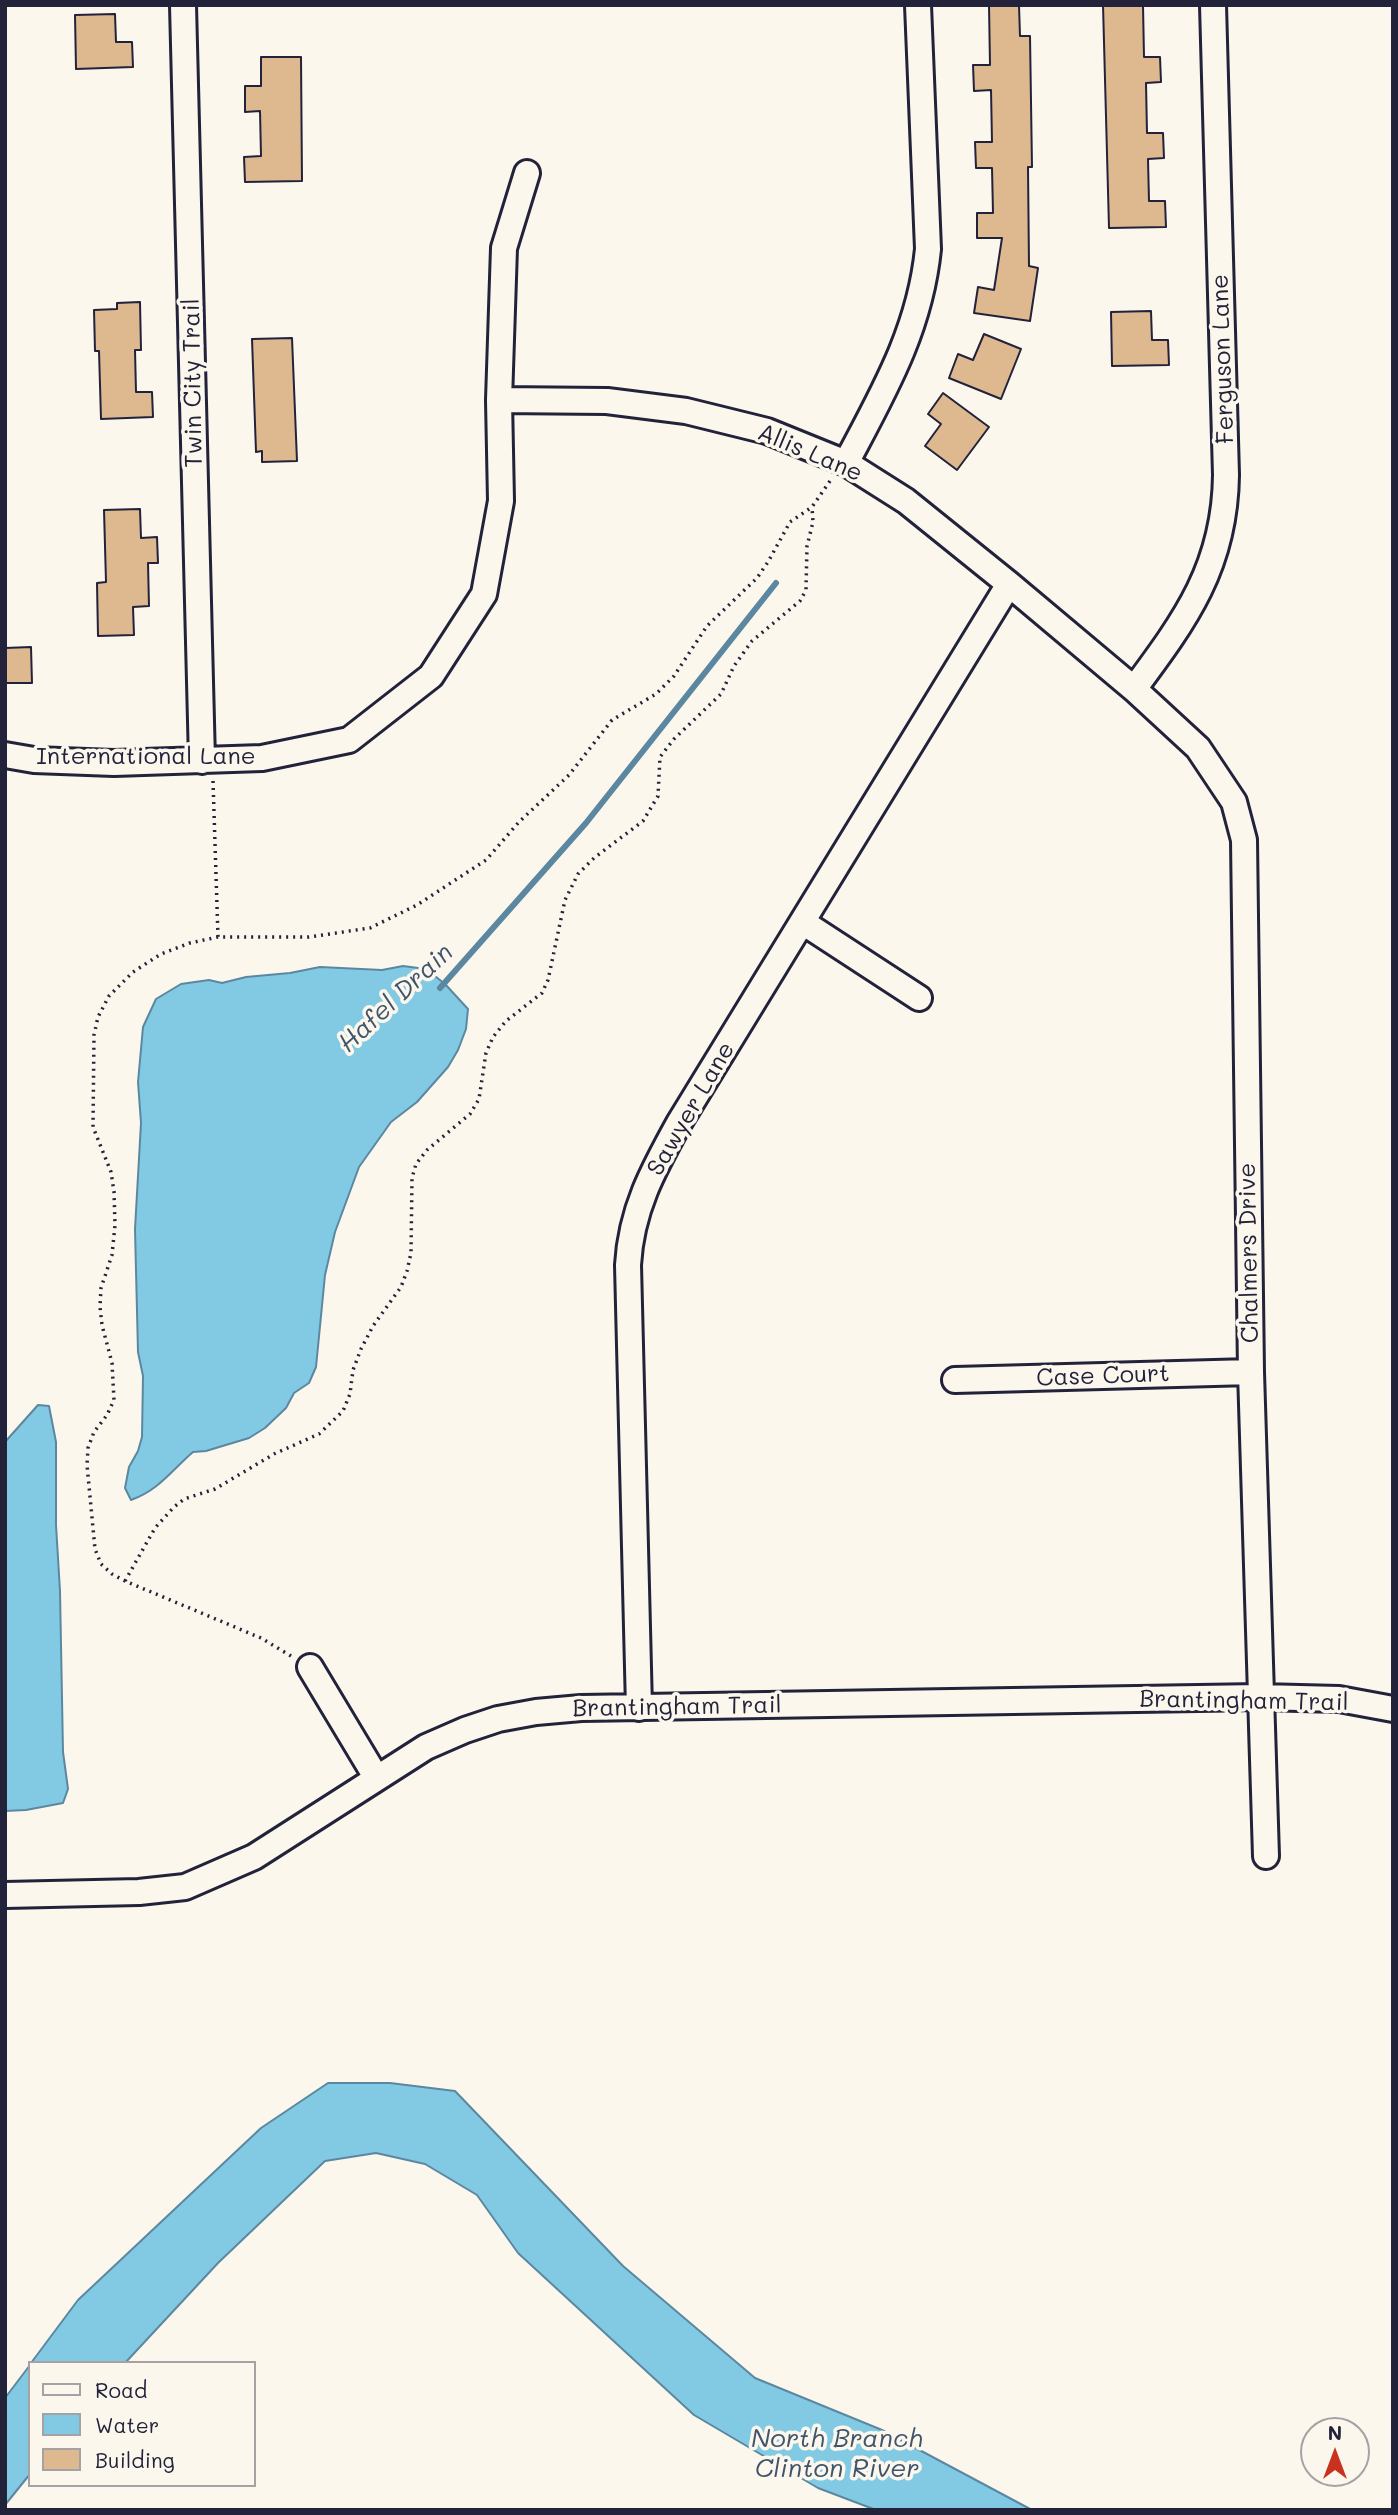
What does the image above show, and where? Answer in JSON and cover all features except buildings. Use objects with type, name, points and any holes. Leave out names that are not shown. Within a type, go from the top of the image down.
[{"type":"street","name":"Twin City Trail","points":[[183,5],[207,761]]},
{"type":"street","points":[[842,462],[894,372],[914,321],[925,278],[928,236],[918,5]]},
{"type":"street","name":"Ferguson Lane","points":[[1134,689],[1177,631],[1206,578],[1224,515],[1226,475],[1213,5]]},
{"type":"street","name":"International Lane","points":[[5,755],[71,762],[262,758],[349,740],[431,676],[484,594],[501,501],[499,400],[504,248],[527,173]]},
{"type":"street","name":"Allis Lane","points":[[499,400],[607,401],[686,411],[767,431],[842,462],[906,501],[1134,689]]},
{"type":"street","name":"Sawyer Lane","points":[[639,1707],[628,1265],[629,1236],[639,1205],[666,1146],[1009,584]]},
{"type":"street","name":"Chalmers Drive","points":[[1134,689],[1198,748],[1234,802],[1244,841],[1251,1372],[1266,1856]]},
{"type":"street","points":[[804,923],[919,998]]},
{"type":"street","name":"Case Court","points":[[955,1380],[1251,1372]]},
{"type":"street","points":[[310,1667],[376,1777]]},
{"type":"street","name":"Brantingham Trail","points":[[5,1895],[139,1892],[185,1887],[245,1862],[426,1747],[498,1719],[536,1712],[581,1708],[1260,1697],[1339,1699],[1393,1709]]},
{"type":"path","points":[[310,1667],[261,1638],[111,1574],[101,1564],[96,1549],[87,1465],[88,1448],[94,1432],[114,1401],[114,1379],[100,1307],[101,1288],[111,1255],[114,1192],[111,1172],[93,1127],[94,1035],[98,1017],[109,996],[133,972],[161,954],[190,943],[218,937],[309,937],[370,928],[417,905],[486,860],[519,822],[569,775],[611,720],[656,694],[674,676],[707,626],[757,578],[790,522],[813,507],[842,462]]},
{"type":"path","points":[[125,1581],[155,1528],[184,1499],[215,1489],[274,1454],[318,1434],[343,1411],[361,1349],[373,1326],[401,1287],[407,1271],[411,1253],[412,1178],[416,1164],[427,1150],[470,1114],[479,1099],[486,1054],[493,1037],[506,1021],[542,993],[548,980],[565,900],[578,874],[594,858],[643,821],[658,796],[660,757],[689,723],[721,694],[734,666],[752,641],[800,601],[806,590],[807,546],[813,522],[813,507]]},
{"type":"path","points":[[207,761],[218,937]]},
{"type":"water","points":[[403,966],[426,969],[445,984],[468,1009],[466,1029],[448,1067],[417,1102],[391,1122],[359,1167],[335,1232],[325,1275],[316,1367],[309,1383],[294,1393],[286,1408],[265,1428],[249,1438],[206,1451],[193,1452],[157,1485],[131,1500],[125,1488],[129,1467],[142,1437],[143,1376],[138,1352],[135,1229],[141,1123],[138,1082],[143,1027],[156,999],[181,984],[209,980],[222,983],[320,967],[382,970]]},
{"type":"water","points":[[38,1405],[49,1406],[56,1442],[63,1752],[68,1789],[63,1803],[5,1811],[5,1442]]},
{"type":"water","name":"North Branch Clinton River","points":[[328,2083],[390,2083],[455,2091],[623,2266],[755,2378],[882,2430],[1032,2510],[876,2510],[818,2488],[694,2415],[518,2253],[477,2195],[425,2164],[376,2153],[325,2161],[218,2263],[127,2361],[32,2361],[78,2300],[261,2128]]},
{"type":"water","points":[[28,2368],[28,2476],[5,2505],[5,2398]]},
{"type":"waterway","name":"Hafel Drain","points":[[440,988],[586,823],[776,583]]}]
